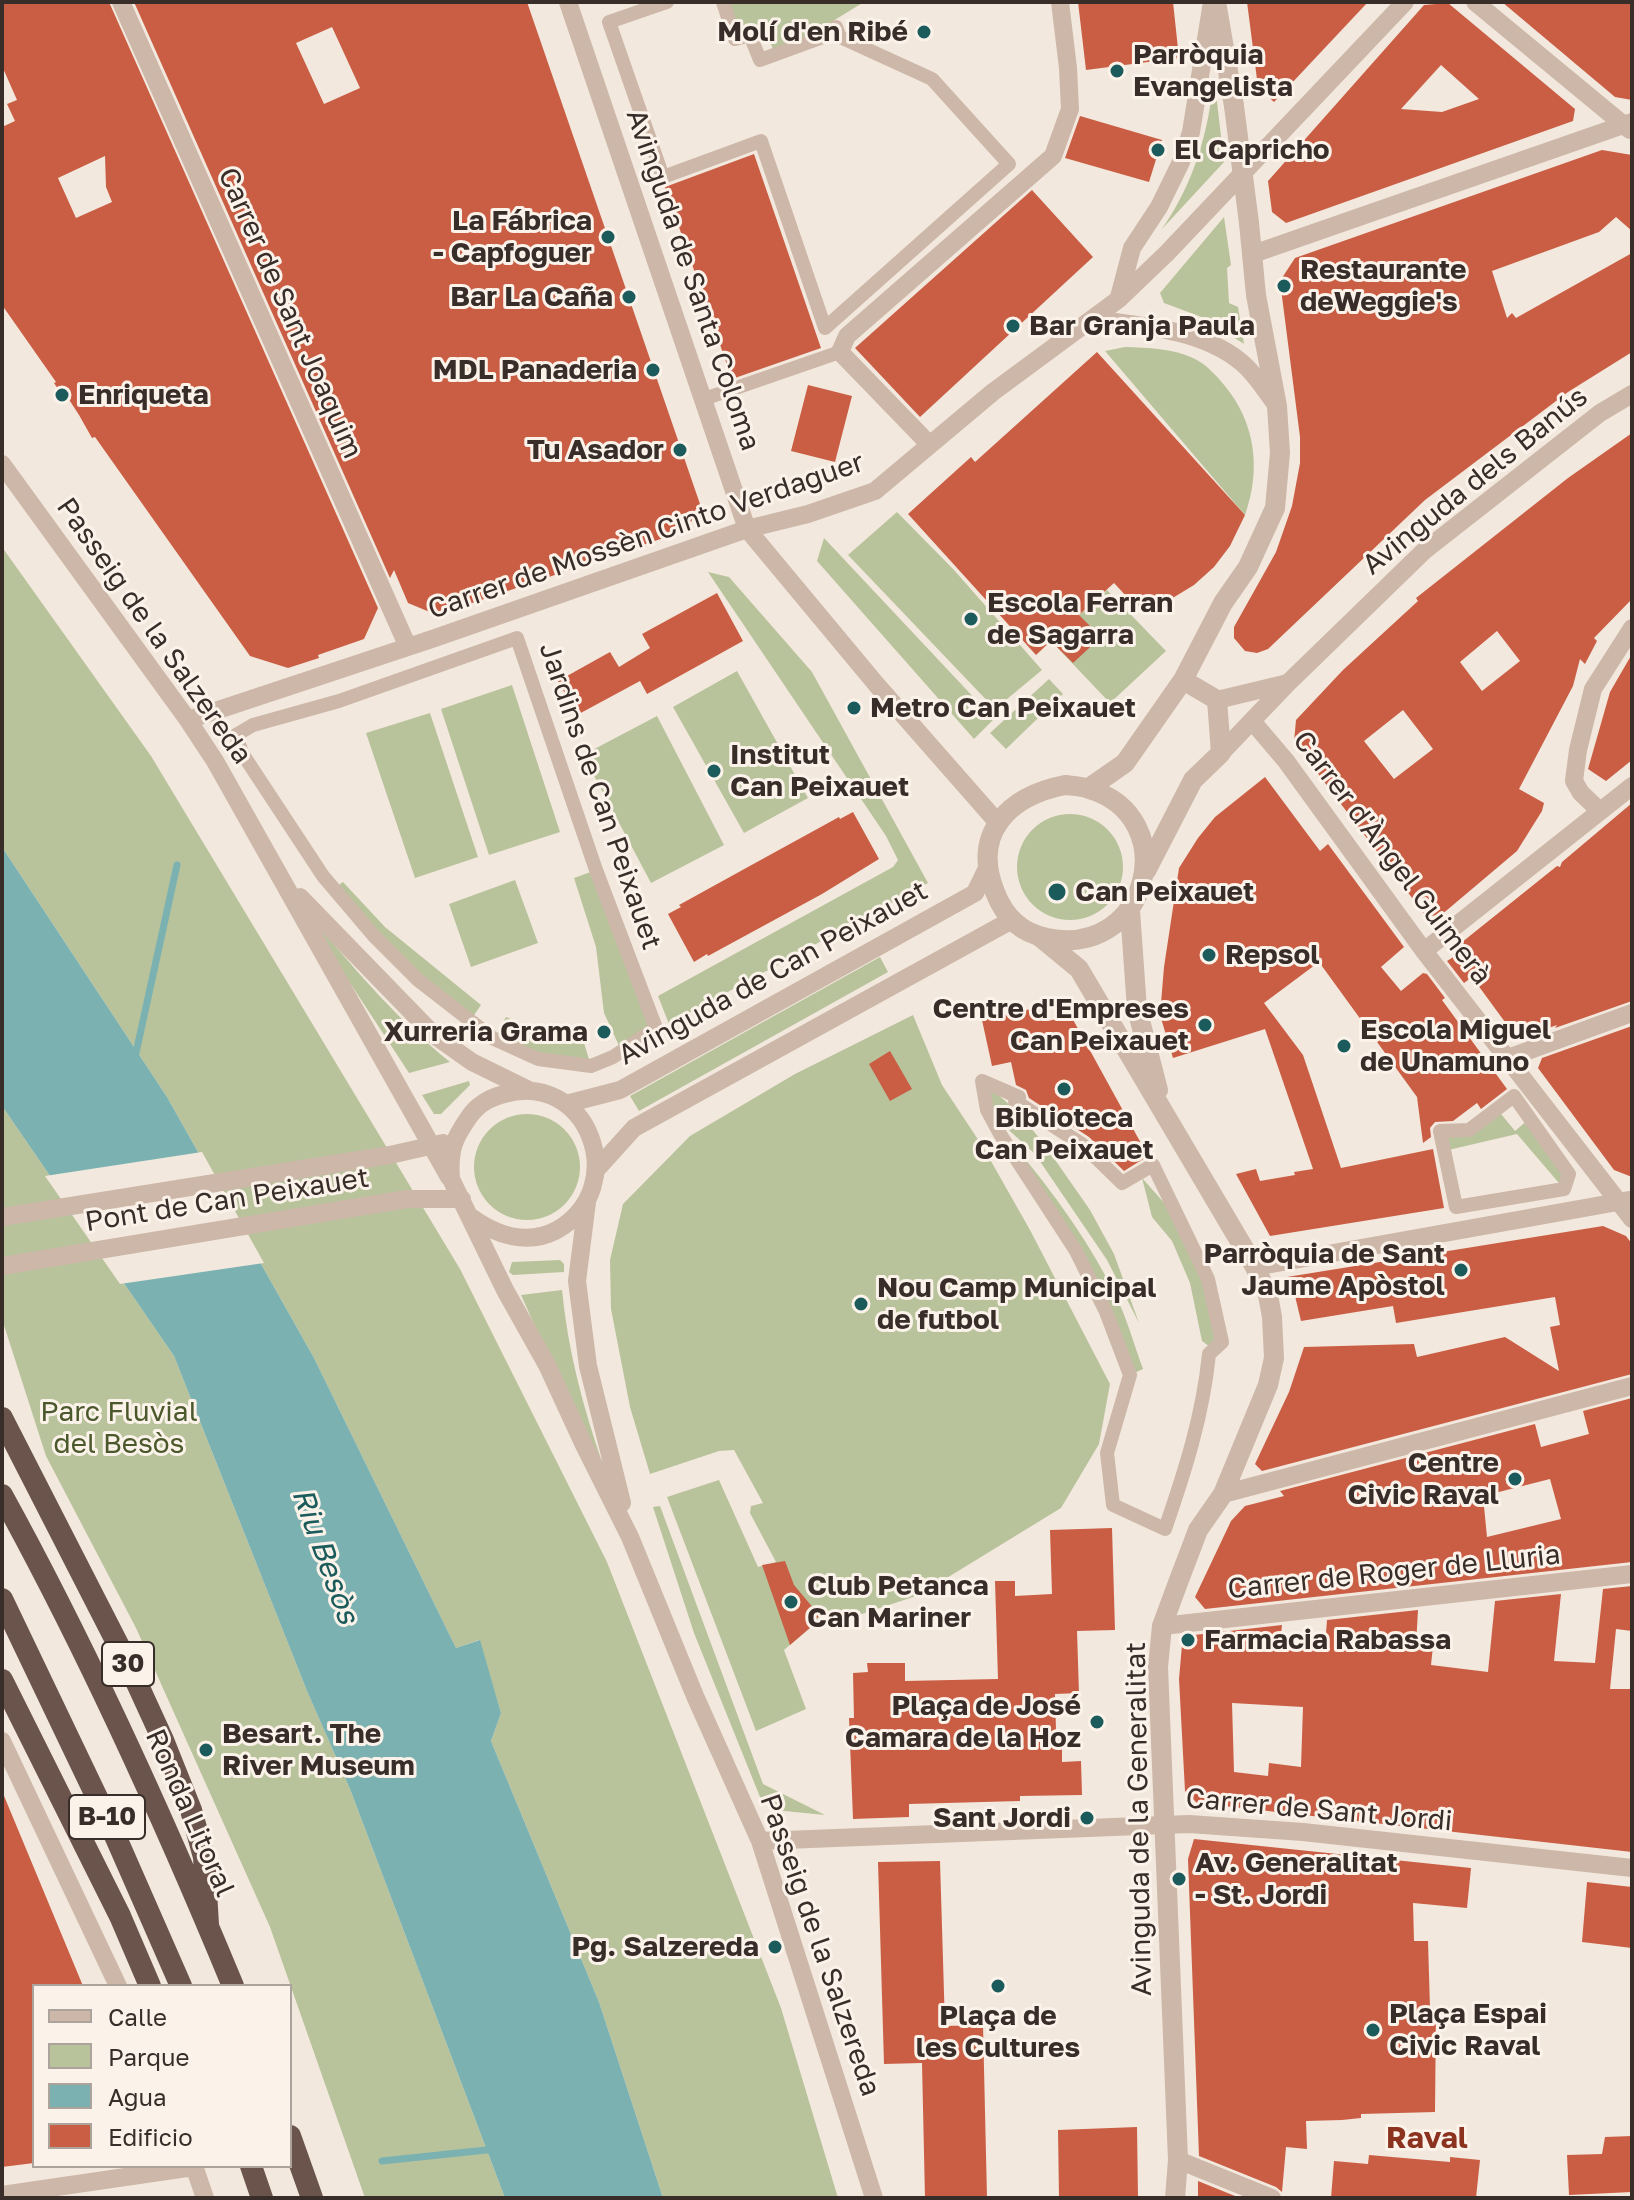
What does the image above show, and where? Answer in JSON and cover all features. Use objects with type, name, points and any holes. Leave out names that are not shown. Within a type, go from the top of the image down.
[{"type":"highway","name":"30","points":[[2,1418],[130,1668],[163,1740],[191,1810],[204,1857],[208,1925]]},
{"type":"highway","name":"Ronda Litoral","points":[[2,1495],[88,1661],[232,1984]]},
{"type":"highway","name":"B-10","points":[[2,1599],[113,1831],[180,1984]]},
{"type":"highway","points":[[2,1680],[120,1916],[149,1984]]},
{"type":"highway","points":[[292,2142],[312,2198]]},
{"type":"highway","points":[[246,2168],[261,2195]]},
{"type":"highway","points":[[252,2168],[261,2195]]},
{"type":"street","name":"Carrer de Sant Joaquim","points":[[121,2],[408,647]]},
{"type":"street","name":"Avinguda de Santa Coloma","points":[[568,2],[747,529],[876,684],[998,823]]},
{"type":"street","points":[[667,2],[609,22],[663,177],[761,141],[825,328],[1009,164],[932,79],[840,37],[836,27],[823,37],[760,60],[750,35],[735,39],[723,2]]},
{"type":"street","points":[[704,399],[840,352],[847,336],[1053,156],[1070,109],[1060,2]]},
{"type":"street","points":[[1089,788],[1125,763],[1183,680],[1223,603],[1248,567],[1275,508],[1280,453],[1277,406],[1256,295],[1234,106],[1214,2]]},
{"type":"street","points":[[1119,299],[1132,248],[1159,207],[1181,162],[1191,132],[1214,2]]},
{"type":"street","name":"Carrer de Mossèn Cinto Verdaguer","points":[[188,720],[747,529],[808,514],[875,491],[993,392],[1119,299],[1167,253],[1405,2]]},
{"type":"street","points":[[1475,2],[1629,126]]},
{"type":"street","points":[[1253,254],[1629,126]]},
{"type":"street","points":[[1092,319],[1176,333],[1220,347],[1243,363],[1277,406]]},
{"type":"street","points":[[840,352],[930,445]]},
{"type":"street","name":"Avinguda dels Banús","points":[[1143,879],[1193,780],[1288,683],[1424,551],[1600,413],[1632,394]]},
{"type":"street","name":"Passeig de la Salzereda","points":[[2,464],[215,761],[451,1179]]},
{"type":"street","points":[[1600,811],[1581,793],[1574,781],[1578,750],[1593,689],[1632,628]]},
{"type":"street","name":"Jardins de Can Peixauet","points":[[517,638],[596,870],[656,1028],[613,1057],[591,1066],[538,1059],[494,1039],[418,980],[374,936],[323,876],[242,753],[236,735],[253,725],[339,701],[517,638]]},
{"type":"street","points":[[1183,680],[1217,700],[1288,683]]},
{"type":"street","points":[[1217,700],[1221,753]]},
{"type":"street","name":"Carrer d'Àngel Guimerà","points":[[1252,721],[1286,761],[1424,951],[1626,1201],[1632,1219]]},
{"type":"street","points":[[1065,785],[1089,788],[1110,798],[1128,814],[1140,834],[1146,857],[1138,897],[1130,911],[1111,928],[1088,939],[1063,941],[1039,936],[1010,921],[991,883],[991,833],[1021,800],[1042,789],[1065,785]]},
{"type":"street","points":[[1424,951],[1632,786]]},
{"type":"street","name":"Avinguda de Can Peixauet","points":[[566,1104],[620,1090],[975,893],[989,864]]},
{"type":"street","name":"Passeig de la Salzereda","points":[[279,874],[434,1035],[472,1062],[531,1091]]},
{"type":"street","name":"Avinguda de la Generalitat","points":[[1130,911],[1137,1009],[1162,1106]]},
{"type":"street","points":[[597,1169],[634,1128],[1010,921]]},
{"type":"street","name":"Avinguda de la Generalitat","points":[[1039,936],[1079,969],[1255,1267],[1268,1295],[1272,1317],[1274,1358],[1268,1385],[1223,1494],[1198,1530],[1162,1626],[1158,1667],[1178,2160],[1175,2198]]},
{"type":"street","points":[[1508,1058],[1632,1013]]},
{"type":"street","points":[[982,1081],[1019,1097],[1015,1101],[1083,1145],[1122,1183],[1153,1165],[1208,1279],[1222,1342],[1209,1354],[1205,1395],[1196,1436],[1165,1529],[1113,1505],[1107,1453],[1130,1375],[1106,1312],[1076,1251],[987,1110],[982,1081]]},
{"type":"street","points":[[531,1091],[549,1095],[566,1104],[583,1122],[594,1144],[597,1169],[587,1202],[572,1219],[554,1231],[532,1238],[510,1237],[489,1230],[471,1217],[451,1179],[449,1159],[453,1140],[476,1108],[492,1097],[531,1091]]},
{"type":"street","points":[[1514,1096],[1569,1174],[1564,1189],[1456,1207],[1440,1131],[1469,1130],[1514,1096]]},
{"type":"street","name":"Pont de Can Peixauet","points":[[2,1217],[390,1155],[453,1140]]},
{"type":"street","name":"Pont de Can Peixauet","points":[[2,1266],[412,1198],[462,1199]]},
{"type":"street","points":[[1255,1267],[1626,1201]]},
{"type":"street","name":"Passeig de la Salzereda","points":[[587,1202],[578,1293],[588,1366],[630,1537]]},
{"type":"street","name":"Passeig de la Salzereda","points":[[471,1217],[630,1537],[695,1696],[760,1841],[874,2198]]},
{"type":"street","points":[[1223,1494],[1632,1386]]},
{"type":"street","name":"Carrer de Roger de Lluria","points":[[1162,1626],[1632,1574]]},
{"type":"street","points":[[2,1741],[117,1984]]},
{"type":"street","name":"Carrer de Sant Jordi","points":[[760,1841],[1189,1824],[1303,1832],[1632,1868]]},
{"type":"street","points":[[1178,2160],[1272,2198]]},
{"type":"street","points":[[2,2195],[181,2168]]},
{"type":"street","points":[[195,2168],[205,2198]]},
{"type":"green space","points":[[722,2],[864,2],[833,21],[836,27],[775,55],[766,30],[735,39]]},
{"type":"green space","points":[[1214,76],[1224,162],[1162,229],[1183,193],[1198,156]]},
{"type":"green space","points":[[1224,217],[1231,265],[1227,268],[1229,303],[1238,307],[1244,344],[1204,318],[1164,303],[1160,293]]},
{"type":"green space","points":[[1125,347],[1177,352],[1198,360],[1225,386],[1243,416],[1253,448],[1253,481],[1245,515],[1105,351]]},
{"type":"green space","points":[[897,512],[954,570],[1042,670],[995,709],[848,555]]},
{"type":"green space","points":[[824,538],[994,719],[974,739],[817,561]]},
{"type":"green space","points":[[2,547],[151,756],[460,1269],[607,1562],[781,2008],[838,2198],[663,2198],[599,2002],[491,1741],[501,1713],[479,1640],[456,1648],[314,1358],[167,1097],[2,847]]},
{"type":"green space","points":[[708,572],[729,577],[812,672],[928,883],[669,1024],[658,996],[893,867],[898,860],[886,836]]},
{"type":"green space","points":[[1107,590],[1166,651],[1110,703],[1051,641]]},
{"type":"green space","points":[[737,671],[808,798],[744,833],[673,707]]},
{"type":"green space","points":[[1049,679],[1063,694],[1006,749],[990,733]]},
{"type":"green space","points":[[512,685],[560,832],[489,855],[441,709]]},
{"type":"green space","points":[[430,713],[478,857],[415,878],[366,733]]},
{"type":"green space","points":[[657,716],[724,845],[651,883],[583,755]]},
{"type":"green space","points":[[1070,814],[1090,818],[1107,830],[1119,847],[1123,867],[1119,887],[1107,904],[1090,916],[1070,920],[1050,916],[1033,904],[1021,887],[1017,867],[1021,847],[1033,830],[1050,818]]},
{"type":"green space","points":[[596,870],[656,1028],[621,1050],[604,1013],[596,947],[574,878]]},
{"type":"green space","points":[[515,880],[538,943],[471,967],[449,904]]},
{"type":"green space","points":[[343,882],[385,927],[481,1005],[470,1021],[418,980],[334,888]]},
{"type":"green space","points":[[316,923],[396,1013],[450,1062],[409,1073],[312,925]]},
{"type":"green space","points":[[880,957],[888,972],[639,1111],[630,1096]]},
{"type":"green space","name":"Nou Camp Municipal de futbol","points":[[913,1015],[942,1085],[983,1147],[1030,1230],[1110,1384],[1099,1444],[1061,1508],[919,1595],[847,1619],[824,1616],[784,1650],[806,1709],[756,1731],[667,1497],[719,1480],[758,1567],[776,1562],[750,1513],[751,1506],[763,1503],[734,1450],[719,1451],[650,1474],[630,1407],[611,1309],[610,1260],[623,1204],[690,1136],[795,1074]]},
{"type":"green space","points":[[506,1017],[544,1033],[581,1033],[591,1066],[494,1039]]},
{"type":"green space","points":[[469,1081],[470,1085],[441,1114],[434,1114],[422,1095]]},
{"type":"green space","points":[[982,1081],[1018,1112],[1090,1210],[1114,1254],[1139,1323],[1107,1260],[1035,1154],[987,1110]]},
{"type":"green space","name":"Parc Fluvial del Besòs","points":[[2,1106],[174,1356],[307,1691],[350,1789],[505,2198],[365,2198],[270,1927],[136,1628],[46,1456],[2,1319]]},
{"type":"green space","points":[[1497,1109],[1515,1131],[1529,1119],[1569,1174],[1564,1189],[1517,1134],[1444,1151],[1440,1131],[1469,1130]]},
{"type":"green space","points":[[527,1114],[547,1118],[564,1130],[576,1147],[580,1167],[576,1187],[564,1204],[547,1216],[527,1220],[507,1216],[490,1204],[478,1187],[474,1167],[478,1147],[490,1130],[507,1118]]},
{"type":"green space","points":[[1003,1133],[1050,1190],[1104,1272],[1127,1322],[1143,1369],[1130,1375],[1106,1312]]},
{"type":"green space","points":[[1142,1178],[1188,1234],[1222,1342],[1210,1347],[1202,1341],[1190,1283],[1172,1241],[1152,1217]]},
{"type":"green space","points":[[560,1260],[564,1264],[564,1272],[513,1275],[509,1272],[512,1262]]},
{"type":"green space","points":[[562,1290],[577,1379],[603,1465],[598,1467],[521,1295]]},
{"type":"green space","points":[[660,1506],[763,1784],[825,1815],[774,1810],[760,1797],[694,1633],[653,1507]]},
{"type":"water","name":"Riu Besòs","points":[[2,847],[167,1097],[314,1358],[456,1648],[480,1640],[501,1713],[491,1741],[599,2002],[663,2198],[505,2198],[350,1789],[307,1691],[174,1356],[2,1106]]},
{"type":"pier","points":[[202,1152],[264,1263],[120,1284],[45,1176]]},
{"type":"building","points":[[2,2],[109,2],[378,608],[364,639],[288,668],[250,656],[95,437],[92,438],[68,398],[65,399],[60,392],[2,305],[2,127],[15,121],[7,104],[17,100],[2,66]],"holes":[[[105,156],[106,187],[112,202],[76,218],[58,178]]]},
{"type":"building","points":[[134,2],[527,2],[700,504],[687,530],[437,615],[408,603],[394,570],[390,578]],"holes":[[[332,27],[360,88],[324,104],[296,43]]]},
{"type":"building","points":[[1078,2],[1173,2],[1179,58],[1086,70]]},
{"type":"building","points":[[1247,2],[1368,2],[1274,102],[1258,87]]},
{"type":"building","points":[[1502,2],[1632,2],[1632,100],[1615,97]]},
{"type":"building","points":[[1448,3],[1575,109],[1573,121],[1286,223],[1272,212],[1268,181],[1424,5]],"holes":[[[1441,65],[1479,99],[1442,112],[1401,109]]]},
{"type":"building","points":[[1080,116],[1162,140],[1149,182],[1065,158]]},
{"type":"building","points":[[1602,150],[1632,155],[1632,231],[1616,217],[1599,232],[1492,271],[1507,318],[1512,313],[1516,318],[1632,253],[1632,352],[1568,392],[1425,500],[1268,649],[1257,653],[1245,651],[1234,638],[1234,627],[1276,552],[1292,506],[1300,463],[1300,437],[1280,281],[1295,258]]},
{"type":"building","points":[[754,154],[821,348],[732,379],[665,187]]},
{"type":"building","points":[[1032,190],[1093,257],[920,417],[855,348]]},
{"type":"building","points":[[1097,352],[1245,515],[1230,546],[1214,567],[1194,585],[1171,599],[1140,611],[1114,583],[1079,615],[1101,637],[1073,663],[1051,641],[1036,655],[908,514],[971,457],[975,462]]},
{"type":"building","points":[[808,385],[852,396],[835,462],[791,451]]},
{"type":"building","points":[[1632,433],[1632,599],[1594,638],[1597,641],[1585,664],[1580,659],[1573,686],[1519,789],[1544,803],[1517,851],[1440,916],[1425,915],[1294,742],[1296,720],[1343,670],[1418,601],[1416,598],[1568,478]],"holes":[[[1497,631],[1520,661],[1482,691],[1460,662]],[[1403,710],[1433,749],[1394,779],[1364,741]]]},
{"type":"building","points":[[717,593],[743,641],[647,694],[640,681],[577,715],[558,681],[610,652],[619,667],[650,648],[642,634]]},
{"type":"building","points":[[1632,654],[1632,760],[1606,781],[1588,769],[1610,692]]},
{"type":"building","points":[[1265,777],[1320,851],[1328,844],[1404,947],[1381,967],[1401,991],[1423,973],[1427,974],[1445,998],[1442,1000],[1507,1089],[1481,1109],[1477,1103],[1453,1121],[1435,1122],[1430,1128],[1431,1137],[1423,1143],[1417,1097],[1319,962],[1264,1003],[1303,1055],[1341,1168],[1433,1149],[1444,1208],[1270,1236],[1236,1174],[1256,1169],[1260,1181],[1313,1169],[1265,1029],[1173,1058],[1160,1015],[1179,868],[1215,817]]},
{"type":"building","points":[[1632,803],[1632,1001],[1523,1037],[1513,1033],[1472,977],[1464,983],[1447,961],[1455,956],[1456,947],[1557,866],[1560,867],[1562,862]]},
{"type":"building","points":[[853,812],[879,859],[822,894],[694,962],[668,914],[681,907],[679,905]]},
{"type":"building","name":"Biblioteca Can Peixauet","points":[[1044,1006],[1048,1021],[1071,1016],[1148,1156],[1124,1171],[1089,1137],[1029,1098],[1026,1090],[1016,1085],[1011,1062],[992,1066],[982,1020]]},
{"type":"building","points":[[1632,1026],[1632,1177],[1614,1170],[1538,1068],[1542,1058]]},
{"type":"building","points":[[890,1051],[912,1089],[890,1101],[869,1064]]},
{"type":"building","points":[[1603,1226],[1626,1236],[1632,1244],[1632,1374],[1262,1471],[1255,1464],[1289,1392],[1304,1347],[1414,1344],[1417,1357],[1505,1337],[1559,1371],[1550,1327],[1560,1325],[1555,1297],[1396,1323],[1393,1306],[1301,1321],[1287,1277]]},
{"type":"building","points":[[1632,1398],[1632,1562],[1205,1609],[1195,1597],[1231,1521],[1245,1506],[1284,1496],[1280,1491],[1535,1424],[1541,1447],[1589,1434],[1583,1411]],"holes":[[[1550,1479],[1561,1519],[1487,1537],[1483,1496]]]},
{"type":"building","points":[[1112,1528],[1115,1630],[1077,1631],[1079,1693],[1055,1694],[1056,1730],[1062,1730],[1062,1762],[1081,1761],[1082,1795],[1020,1796],[1020,1801],[909,1804],[909,1817],[853,1819],[849,1718],[854,1718],[853,1673],[868,1672],[867,1663],[905,1663],[905,1681],[998,1679],[995,1581],[1015,1581],[1015,1596],[1052,1594],[1050,1530]]},
{"type":"building","name":"Club Petanca Can Mariner","points":[[785,1561],[794,1585],[820,1616],[790,1645],[762,1565]]},
{"type":"building","points":[[1632,1586],[1632,1631],[1616,1629],[1610,1689],[1632,1689],[1632,1852],[1197,1803],[1185,1791],[1179,1679],[1182,1645],[1194,1635],[1282,1625],[1280,1644],[1325,1646],[1327,1620],[1418,1610],[1416,1645],[1433,1646],[1431,1665],[1488,1672],[1495,1601],[1561,1594],[1554,1661],[1595,1663],[1603,1589]],"holes":[[[1232,1703],[1303,1707],[1301,1767],[1269,1763],[1268,1776],[1234,1772]]]},
{"type":"building","points":[[2,1791],[82,1984],[32,1984],[32,2163],[2,2167]]},
{"type":"building","points":[[1194,1839],[1471,1868],[1467,1908],[1413,1903],[1414,1941],[1428,1941],[1430,2008],[1436,2008],[1435,2112],[1361,2114],[1361,2118],[1306,2121],[1307,2149],[1286,2147],[1282,2192],[1199,2156],[1188,1859]]},
{"type":"building","points":[[940,1861],[945,2026],[983,2025],[987,2198],[925,2198],[922,2063],[884,2064],[878,1862]]},
{"type":"building","points":[[1587,1882],[1632,1887],[1632,1948],[1582,1942]]},
{"type":"building","points":[[1137,2127],[1138,2198],[1059,2198],[1058,2130]]},
{"type":"building","points":[[1632,2136],[1632,2192],[1569,2195],[1567,2155],[1602,2154],[1605,2137]]},
{"type":"building","points":[[1369,2155],[1450,2162],[1450,2157],[1480,2160],[1476,2198],[1331,2198],[1334,2161],[1368,2164]]},
{"type":"building","points":[[1198,2181],[1240,2198],[1198,2198]]},
{"type":"waterway","points":[[134,1062],[177,865]]},
{"type":"waterway","points":[[382,2161],[496,2149]]},
{"type":"place","name":"Molí d'en Ribé","points":[[924,32]]},
{"type":"place","name":"Parròquia Evangelista","points":[[1117,71]]},
{"type":"place","name":"El Capricho","points":[[1158,150]]},
{"type":"place","name":"La Fábrica - Capfoguer","points":[[608,237]]},
{"type":"place","name":"Restaurante deWeggie's","points":[[1284,286]]},
{"type":"place","name":"Bar La Caña","points":[[629,297]]},
{"type":"place","name":"Bar Granja Paula","points":[[1013,326]]},
{"type":"place","name":"MDL Panaderia","points":[[653,370]]},
{"type":"place","name":"Enriqueta","points":[[62,395]]},
{"type":"place","name":"Tu Asador","points":[[680,450]]},
{"type":"place","name":"Escola Ferran de Sagarra","points":[[971,619]]},
{"type":"place","name":"Metro Can Peixauet","points":[[854,708]]},
{"type":"place","name":"Institut Can Peixauet","points":[[714,771]]},
{"type":"place","name":"Can Peixauet","points":[[1057,892]]},
{"type":"place","name":"Repsol","points":[[1209,955]]},
{"type":"place","name":"Centre d'Empreses Can Peixauet","points":[[1205,1025]]},
{"type":"place","name":"Xurreria Grama","points":[[604,1032]]},
{"type":"place","name":"Escola Miguel de Unamuno","points":[[1344,1046]]},
{"type":"place","name":"Biblioteca Can Peixauet","points":[[1064,1089]]},
{"type":"place","name":"Parròquia de Sant Jaume Apòstol","points":[[1461,1270]]},
{"type":"place","name":"Nou Camp Municipal de futbol","points":[[861,1304]]},
{"type":"place","name":"Centre Civic Raval","points":[[1515,1479]]},
{"type":"place","name":"Club Petanca Can Mariner","points":[[791,1602]]},
{"type":"place","name":"Farmacia Rabassa","points":[[1188,1640]]},
{"type":"place","name":"Plaça de José Camara de la Hoz","points":[[1097,1722]]},
{"type":"place","name":"Besart. The River Museum","points":[[206,1750]]},
{"type":"place","name":"Sant Jordi","points":[[1087,1818]]},
{"type":"place","name":"Av. Generalitat - St. Jordi","points":[[1179,1879]]},
{"type":"place","name":"Pg. Salzereda","points":[[775,1947]]},
{"type":"place","name":"Plaça de les Cultures","points":[[998,1986]]},
{"type":"place","name":"Plaça Espai Civic Raval","points":[[1373,2030]]},
{"type":"district","name":"Raval","points":[[1427,2138]]}]
